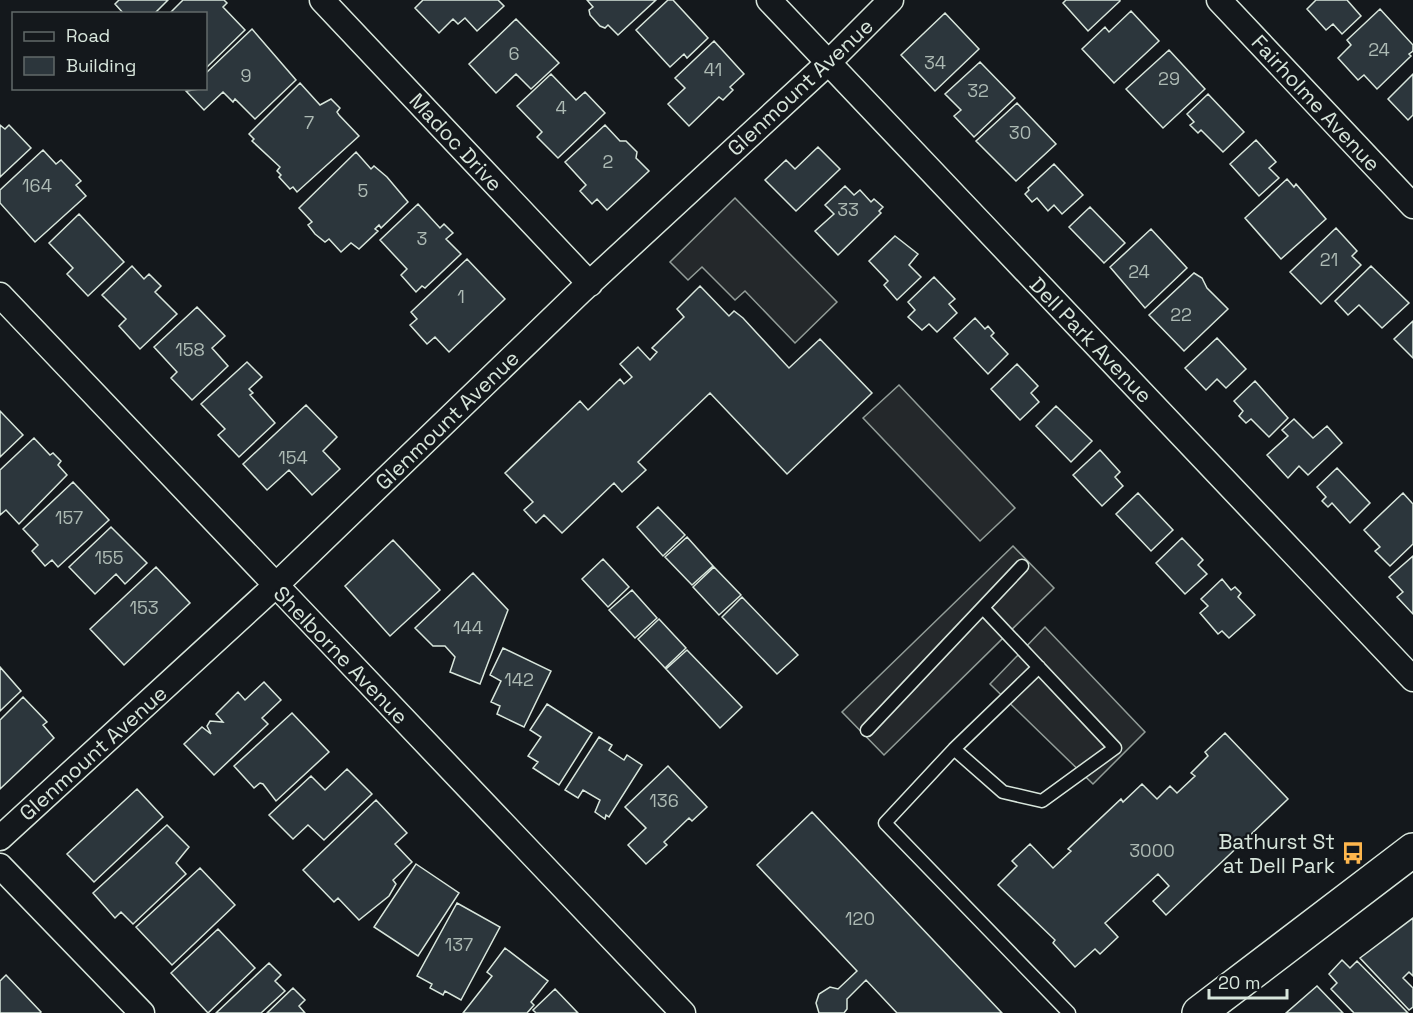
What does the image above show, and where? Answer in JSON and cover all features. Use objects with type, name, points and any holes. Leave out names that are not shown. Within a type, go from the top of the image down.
[{"type":"main road","points":[[1208,1010],[1413,850]]},
{"type":"street","name":"Madoc Drive","points":[[322,0],[590,284]]},
{"type":"street","name":"Dell Park Avenue","points":[[769,0],[1413,679]]},
{"type":"street","name":"Glenmount Avenue","points":[[0,838],[275,586],[590,284],[828,63],[891,0]]},
{"type":"street","name":"Fairholme Avenue","points":[[1219,0],[1413,206]]},
{"type":"street","name":"Shelborne Avenue","points":[[0,296],[683,1013]]},
{"type":"street","points":[[0,866],[142,1013]]},
{"type":"lane","points":[[867,730],[1022,566]]},
{"type":"lane","points":[[954,749],[1003,792],[1041,801],[1115,748],[983,608]]},
{"type":"lane","points":[[1039,667],[954,749],[885,823],[1069,1013]]},
{"type":"shaded area","points":[[735,198],[837,302],[795,343],[745,291],[735,300],[702,267],[688,280],[670,262]]},
{"type":"shaded area","points":[[899,385],[1015,508],[980,541],[863,418]]},
{"type":"shaded area","points":[[1013,546],[1054,588],[884,755],[842,712]]},
{"type":"shaded area","points":[[1045,627],[1145,732],[1093,784],[990,684]]},
{"type":"building","points":[[119,0],[168,0],[156,12],[122,12],[115,4]]},
{"type":"building","points":[[183,0],[224,0],[227,3],[223,7],[245,30],[207,67],[207,12],[171,12]]},
{"type":"building","points":[[423,0],[498,0],[504,6],[477,31],[465,18],[458,24],[453,19],[439,33],[415,8]]},
{"type":"building","points":[[587,0],[656,0],[618,35],[608,25],[605,28],[600,26],[590,15],[589,10],[593,7]]},
{"type":"building","points":[[668,0],[673,0],[708,38],[687,58],[684,54],[670,67],[636,30]]},
{"type":"building","points":[[1066,0],[1120,1],[1088,31],[1063,3]]},
{"type":"building","points":[[1316,0],[1347,0],[1361,16],[1342,34],[1333,24],[1326,30],[1307,9]]},
{"type":"building","points":[[1380,9],[1413,45],[1413,51],[1409,54],[1411,56],[1377,89],[1364,75],[1358,80],[1338,58],[1351,45],[1347,40]]},
{"type":"building","points":[[1131,11],[1159,41],[1114,83],[1082,49],[1105,27],[1109,32]]},
{"type":"building","points":[[945,13],[979,49],[935,91],[901,55]]},
{"type":"building","points":[[516,19],[559,63],[531,89],[516,74],[496,93],[469,64]]},
{"type":"building","points":[[252,29],[296,80],[255,119],[235,99],[233,102],[223,92],[204,110],[186,91],[207,90],[207,72]]},
{"type":"building","points":[[714,41],[744,74],[730,87],[733,90],[723,100],[719,97],[689,126],[668,104],[685,88],[675,78]]},
{"type":"building","points":[[1169,50],[1205,89],[1163,128],[1126,89]]},
{"type":"building","points":[[980,62],[1015,98],[974,137],[954,116],[961,110],[945,94]]},
{"type":"building","points":[[551,74],[576,100],[585,92],[605,113],[558,158],[537,137],[542,132],[517,106]]},
{"type":"building","points":[[1413,74],[1413,115],[1408,120],[1388,99]]},
{"type":"building","points":[[300,83],[320,105],[331,99],[340,108],[337,112],[339,115],[359,136],[297,192],[293,187],[290,189],[279,177],[281,175],[277,171],[280,167],[252,141],[254,139],[249,134]]},
{"type":"building","points":[[1208,94],[1244,132],[1223,152],[1201,130],[1198,133],[1190,125],[1194,122],[1187,114]]},
{"type":"building","points":[[1017,103],[1056,144],[1016,181],[976,141]]},
{"type":"building","points":[[0,125],[5,129],[9,125],[31,148],[0,177]]},
{"type":"building","points":[[605,125],[620,141],[626,141],[637,152],[636,158],[649,171],[607,210],[597,199],[592,204],[580,191],[586,185],[565,162]]},
{"type":"building","points":[[1256,140],[1276,162],[1269,168],[1279,178],[1259,196],[1230,164]]},
{"type":"building","points":[[818,147],[840,169],[796,211],[765,180],[786,160],[795,169]]},
{"type":"building","points":[[43,150],[56,164],[61,160],[81,181],[76,185],[86,196],[35,242],[0,203],[0,190]]},
{"type":"building","points":[[356,152],[371,169],[374,166],[387,177],[408,202],[381,228],[379,225],[375,229],[378,231],[359,249],[351,243],[341,252],[329,239],[325,242],[315,234],[308,225],[312,222],[299,208]]},
{"type":"building","points":[[1054,164],[1083,195],[1062,214],[1054,205],[1048,211],[1037,198],[1032,202],[1025,194],[1028,188]]},
{"type":"building","points":[[1287,179],[1294,187],[1296,184],[1326,219],[1281,259],[1245,218]]},
{"type":"building","points":[[845,186],[854,195],[860,190],[871,202],[874,199],[883,207],[879,211],[881,213],[838,255],[815,231],[834,214],[825,205]]},
{"type":"building","points":[[418,204],[440,228],[444,224],[453,233],[446,239],[461,254],[425,288],[422,286],[416,292],[401,275],[407,269],[380,240]]},
{"type":"building","points":[[1090,207],[1125,243],[1104,263],[1069,227]]},
{"type":"building","points":[[79,214],[124,262],[88,296],[67,274],[73,268],[49,243]]},
{"type":"building","points":[[1336,228],[1357,251],[1352,256],[1361,265],[1321,304],[1290,272]]},
{"type":"building","points":[[1151,229],[1187,268],[1145,308],[1110,267]]},
{"type":"building","points":[[895,236],[918,254],[909,265],[921,277],[897,300],[884,285],[888,281],[869,261]]},
{"type":"building","points":[[467,259],[505,299],[449,352],[435,337],[427,344],[410,325],[417,319],[411,312]]},
{"type":"building","points":[[132,266],[144,279],[149,274],[161,286],[155,292],[177,314],[140,349],[119,326],[126,319],[102,295]]},
{"type":"building","points":[[1371,266],[1409,303],[1382,328],[1359,305],[1348,315],[1335,301]]},
{"type":"building","points":[[1194,273],[1202,278],[1207,288],[1228,309],[1184,351],[1149,315]]},
{"type":"building","points":[[934,277],[955,299],[949,304],[957,313],[937,332],[929,324],[922,330],[908,317],[915,310],[908,302]]},
{"type":"building","points":[[700,286],[729,316],[734,311],[743,318],[789,368],[820,339],[872,393],[787,474],[710,393],[638,462],[646,470],[622,492],[614,483],[562,533],[544,515],[536,523],[524,510],[533,502],[505,473],[580,401],[588,410],[620,379],[624,384],[632,377],[620,364],[638,347],[650,360],[657,352],[652,348],[684,317],[677,309]]},
{"type":"building","points":[[197,307],[225,336],[212,348],[228,366],[192,400],[171,378],[177,372],[154,347]]},
{"type":"building","points":[[975,318],[985,329],[988,326],[994,333],[991,336],[1008,354],[988,374],[954,338]]},
{"type":"building","points":[[1413,321],[1413,358],[1394,339]]},
{"type":"building","points":[[1217,338],[1246,369],[1226,388],[1217,379],[1206,390],[1185,368]]},
{"type":"building","points":[[247,362],[262,377],[249,389],[253,393],[250,395],[275,423],[239,457],[218,435],[225,429],[201,404]]},
{"type":"building","points":[[1017,364],[1038,386],[1031,393],[1039,402],[1020,420],[991,389]]},
{"type":"building","points":[[1255,381],[1288,418],[1269,437],[1251,419],[1246,423],[1239,416],[1243,411],[1234,401]]},
{"type":"building","points":[[306,405],[337,437],[323,451],[340,469],[312,495],[289,470],[267,490],[243,464]]},
{"type":"building","points":[[1056,406],[1092,441],[1071,462],[1036,426]]},
{"type":"building","points":[[0,411],[23,435],[0,457]]},
{"type":"building","points":[[1294,419],[1313,438],[1327,426],[1342,443],[1308,475],[1299,466],[1288,478],[1267,455],[1288,436],[1282,430]]},
{"type":"building","points":[[34,438],[50,455],[53,453],[61,461],[58,465],[67,475],[19,524],[6,510],[0,515],[0,470]]},
{"type":"building","points":[[1100,450],[1120,472],[1115,477],[1123,486],[1102,506],[1073,475]]},
{"type":"building","points":[[1337,468],[1370,503],[1350,523],[1332,503],[1328,507],[1322,501],[1326,497],[1317,487]]},
{"type":"building","points":[[73,482],[109,520],[58,567],[52,560],[45,566],[32,551],[38,545],[23,529]]},
{"type":"building","points":[[1138,493],[1173,530],[1151,551],[1116,514]]},
{"type":"building","points":[[1403,493],[1413,504],[1413,544],[1390,566],[1375,551],[1380,547],[1364,530]]},
{"type":"building","points":[[658,507],[685,535],[663,556],[637,527]]},
{"type":"building","points":[[111,527],[147,563],[125,584],[116,574],[95,594],[69,567]]},
{"type":"building","points":[[687,537],[713,566],[692,585],[665,557]]},
{"type":"building","points":[[1182,538],[1203,560],[1198,565],[1207,574],[1185,594],[1156,563]]},
{"type":"building","points":[[393,540],[440,590],[390,636],[345,586]]},
{"type":"building","points":[[1413,556],[1413,614],[1397,597],[1403,592],[1389,577]]},
{"type":"building","points":[[603,559],[629,587],[608,607],[582,579]]},
{"type":"building","points":[[156,567],[190,603],[124,665],[90,629]]},
{"type":"building","points":[[714,567],[741,595],[719,615],[693,587]]},
{"type":"building","points":[[473,573],[508,610],[480,684],[450,672],[455,657],[445,646],[433,646],[415,628]]},
{"type":"building","points":[[1222,579],[1231,590],[1235,587],[1241,593],[1238,597],[1255,615],[1229,638],[1222,631],[1218,634],[1200,613],[1208,606],[1201,599]]},
{"type":"building","points":[[632,590],[657,618],[635,638],[609,610]]},
{"type":"building","points":[[742,597],[798,655],[777,674],[722,617]]},
{"type":"building","points":[[659,619],[686,648],[665,668],[638,639]]},
{"type":"building","points":[[503,648],[551,671],[524,727],[497,714],[500,706],[491,702],[501,681],[490,675]]},
{"type":"building","points":[[687,650],[742,707],[720,728],[666,669]]},
{"type":"building","points":[[0,667],[21,691],[0,711]]},
{"type":"building","points":[[264,682],[281,700],[262,718],[268,724],[214,775],[184,744],[202,727],[211,734],[207,726],[210,721],[223,722],[216,714],[238,692],[245,700]]},
{"type":"building","points":[[23,697],[47,722],[43,725],[54,738],[0,789],[0,720]]},
{"type":"building","points":[[547,704],[592,733],[559,785],[533,768],[538,762],[528,756],[541,737],[530,730]]},
{"type":"building","points":[[292,713],[329,752],[276,801],[263,784],[260,783],[254,788],[234,766]]},
{"type":"building","points":[[1225,733],[1288,799],[1166,915],[1153,901],[1169,886],[1158,874],[1105,923],[1118,937],[1100,954],[1095,949],[1075,967],[1053,943],[1055,940],[998,885],[1017,866],[1012,861],[1030,844],[1053,868],[1071,851],[1068,849],[1121,799],[1123,802],[1142,784],[1157,799],[1170,786],[1177,793],[1195,776],[1191,773],[1208,756],[1205,752]]},
{"type":"building","points":[[599,737],[612,745],[609,750],[624,760],[627,755],[642,765],[609,817],[606,815],[605,819],[595,812],[600,800],[583,790],[578,798],[565,790]]},
{"type":"building","points":[[668,766],[707,807],[692,821],[689,818],[664,842],[667,845],[646,864],[628,845],[646,828],[625,807]]},
{"type":"building","points":[[347,769],[372,794],[324,840],[308,825],[293,839],[269,815],[311,776],[325,790]]},
{"type":"building","points":[[137,789],[163,817],[94,882],[67,854]]},
{"type":"building","points":[[376,800],[407,833],[395,844],[412,862],[393,880],[396,884],[389,896],[359,920],[338,898],[334,902],[303,870]]},
{"type":"building","points":[[812,812],[1002,1013],[897,1013],[866,980],[847,999],[847,1009],[844,1013],[819,1013],[816,1003],[819,994],[830,987],[838,989],[857,971],[757,865]]},
{"type":"building","points":[[167,825],[189,847],[176,863],[186,874],[133,924],[121,912],[115,918],[93,893]]},
{"type":"building","points":[[416,864],[459,893],[418,956],[374,927]]},
{"type":"building","points":[[200,868],[235,905],[172,965],[136,927]]},
{"type":"building","points":[[457,903],[500,927],[461,1000],[445,991],[443,995],[430,988],[432,984],[417,976]]},
{"type":"building","points":[[1413,918],[1413,976],[1409,972],[1403,978],[1413,988],[1413,1007],[1409,1010],[1360,958]]},
{"type":"building","points":[[218,929],[255,968],[208,1013],[171,973]]},
{"type":"building","points":[[505,948],[548,981],[531,1002],[534,1005],[527,1013],[463,1013],[492,976],[487,972]]},
{"type":"building","points":[[1342,960],[1350,968],[1357,961],[1408,1013],[1354,1013],[1331,989],[1337,983],[1329,974]]},
{"type":"building","points":[[269,963],[281,975],[275,981],[285,991],[261,1013],[216,1013]]},
{"type":"building","points":[[6,975],[40,1013],[0,1013],[0,981]]},
{"type":"building","points":[[1317,986],[1343,1013],[1286,1013]]},
{"type":"building","points":[[293,988],[305,1000],[299,1006],[305,1013],[267,1013]]},
{"type":"building","points":[[555,989],[578,1013],[536,1013],[533,1010]]},
{"type":"place","name":"Bathurst St at Dell Park","points":[[1353,853]]}]
